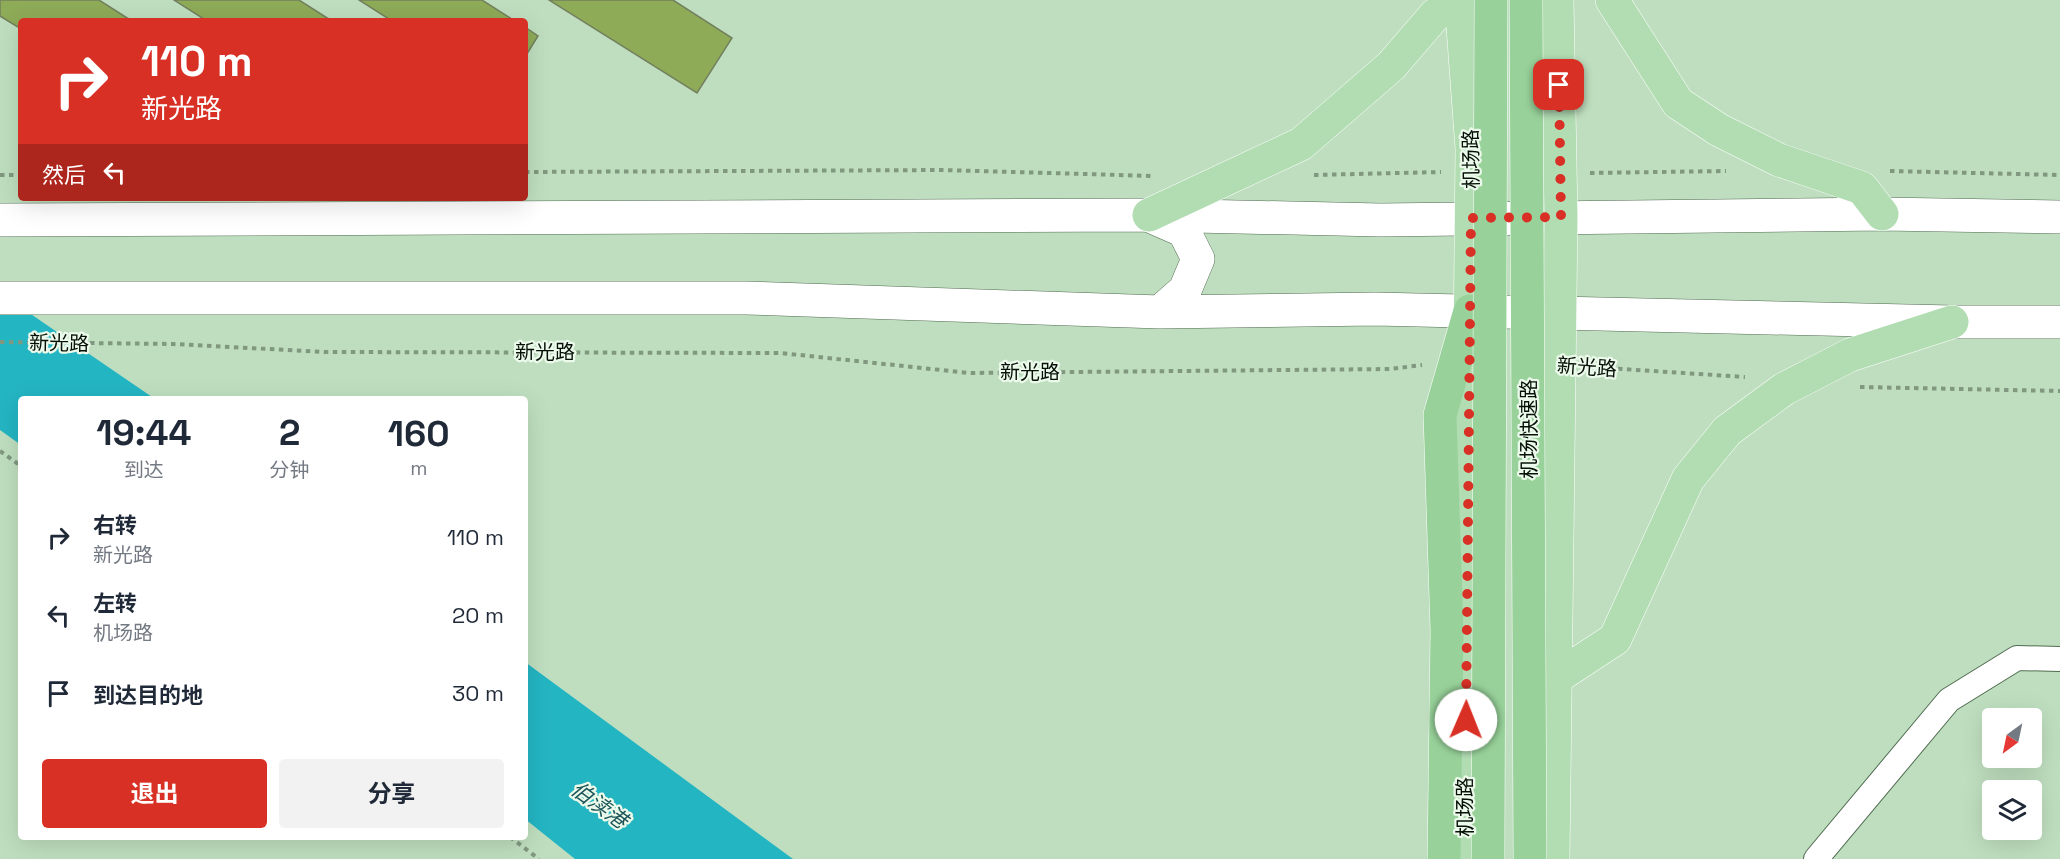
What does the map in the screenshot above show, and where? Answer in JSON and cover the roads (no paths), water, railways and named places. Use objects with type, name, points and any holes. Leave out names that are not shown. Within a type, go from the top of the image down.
[{"type":"highway","name":"机场快速路","points":[[1488,859],[1491,0]]},
{"type":"highway","name":"机场快速路","points":[[1526,0],[1530,859]]},
{"type":"highway","points":[[1444,859],[1447,631],[1440,416],[1470,311]]},
{"type":"main road","points":[[1149,215],[1301,144],[1391,66],[1435,15],[1456,0]]},
{"type":"main road","name":"机场路","points":[[1461,0],[1472,149],[1465,859]]},
{"type":"main road","points":[[1553,859],[1561,217],[1557,0]]},
{"type":"main road","points":[[1612,0],[1678,103],[1719,130],[1779,160],[1862,188],[1882,214]]},
{"type":"main road","points":[[0,220],[1149,215],[1380,220],[1882,214],[2060,217]]},
{"type":"main road","points":[[1149,215],[1184,231],[1198,259],[1185,290],[1160,312]]},
{"type":"main road","points":[[0,298],[746,298],[1160,312],[1376,309],[1952,322],[2060,322]]},
{"type":"main road","points":[[1554,679],[1615,639],[1688,479],[1727,432],[1784,389],[1850,355],[1952,322]]},
{"type":"street","points":[[1816,859],[1949,700],[2017,658],[2060,659]]},
{"type":"water","points":[[0,293],[151,396],[18,396],[18,443],[0,430]]},
{"type":"water","name":"伯渎港","points":[[528,664],[793,859],[575,859],[528,821]]}]
